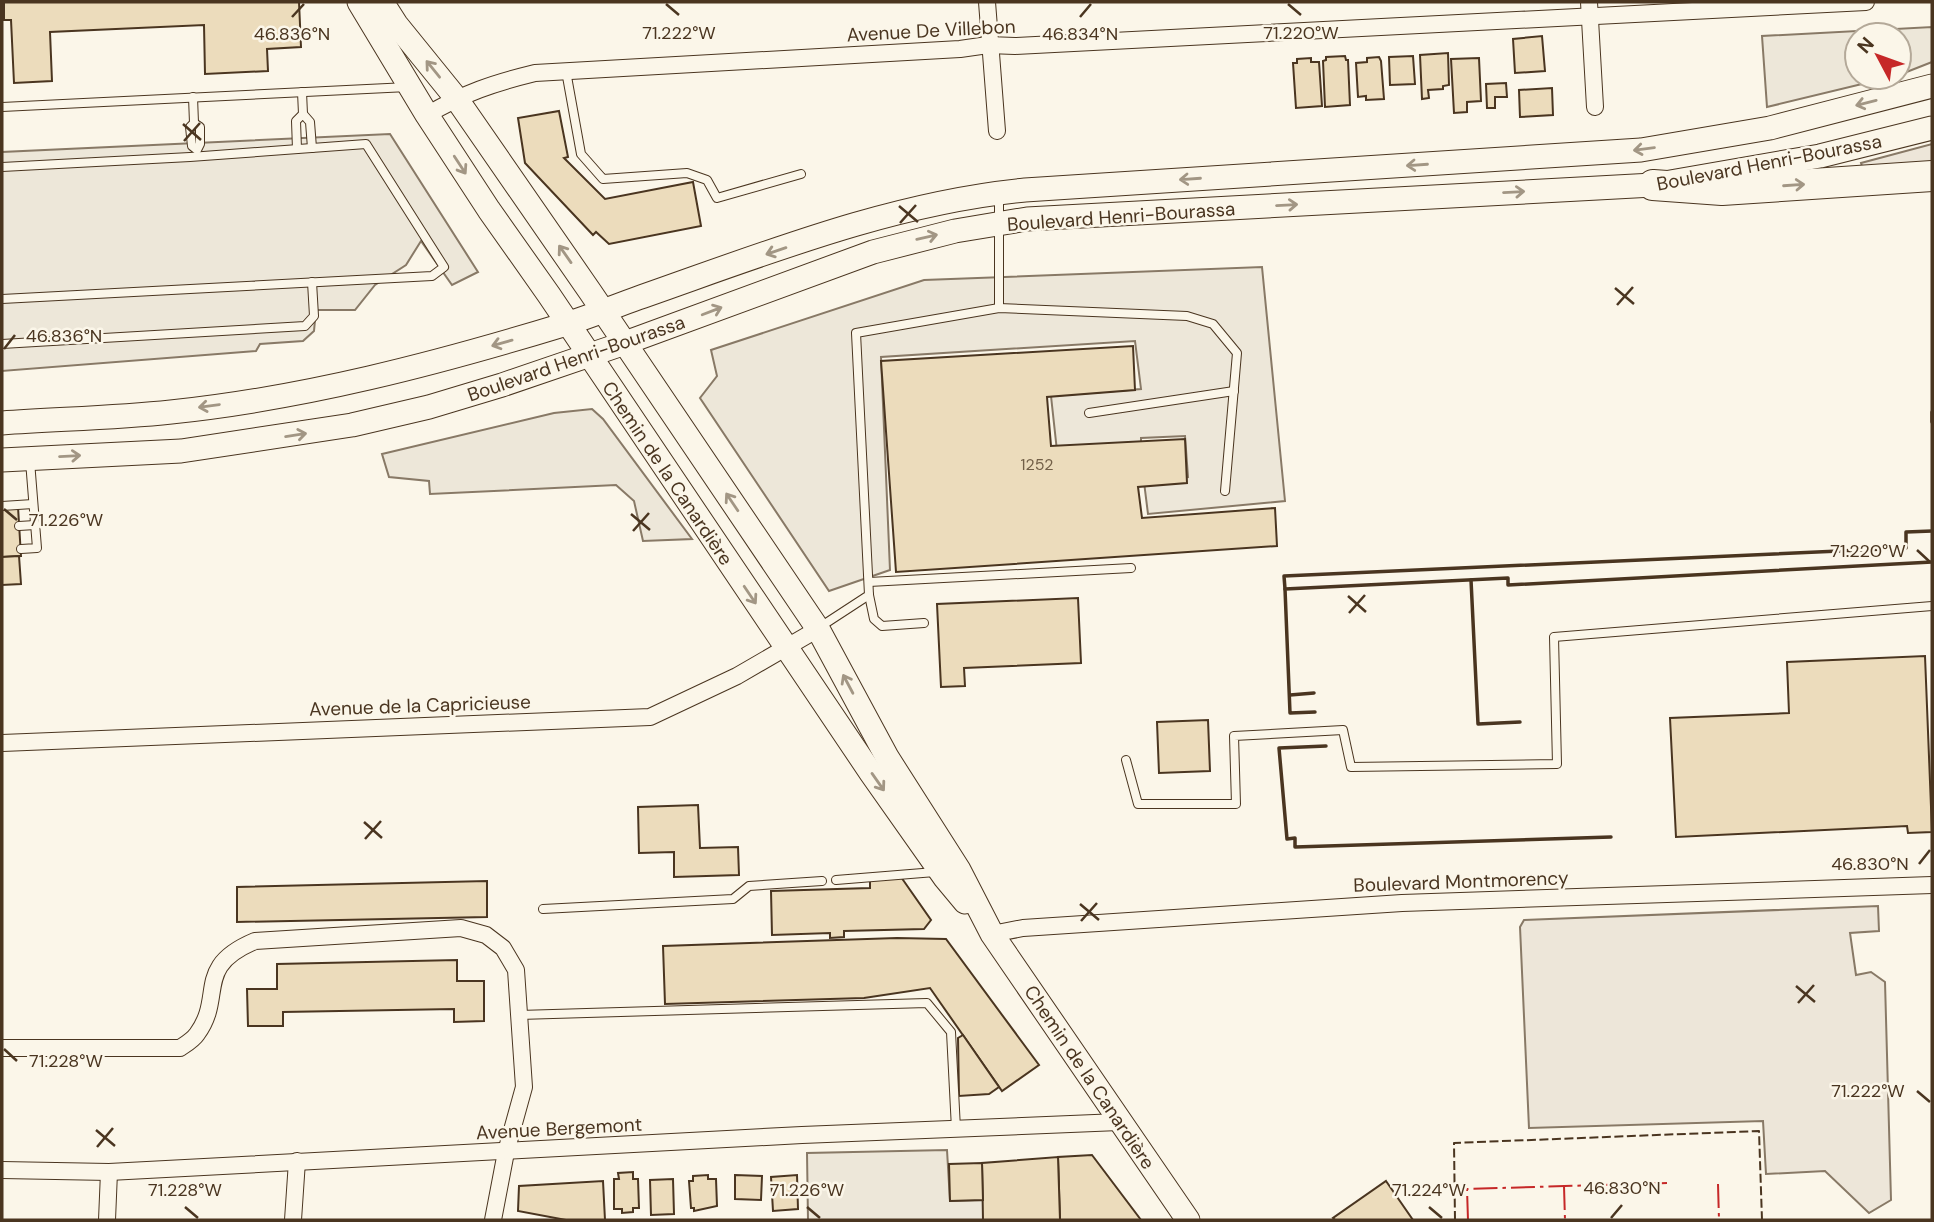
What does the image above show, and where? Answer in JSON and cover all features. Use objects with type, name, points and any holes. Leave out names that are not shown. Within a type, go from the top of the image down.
[{"type":"highway","points":[[1653,185],[1722,190],[1932,176]]},
{"type":"main road","name":"Chemin de la Canardière","points":[[359,2],[427,115],[787,649],[940,871],[992,934],[1188,1220]]},
{"type":"main road","name":"Chemin de la Canardière","points":[[382,2],[395,13],[456,97],[818,629],[887,757],[959,870],[992,934]]},
{"type":"main road","name":"Boulevard Henri-Bourassa","points":[[2,423],[172,412],[289,394],[381,376],[568,324],[840,229],[930,204],[1000,192],[1641,150],[1770,128],[1932,86]]},
{"type":"main road","name":"Boulevard Henri-Bourassa","points":[[2,460],[181,451],[352,425],[453,400],[625,343],[873,251],[955,231],[1041,218],[1653,185],[1820,156],[1932,128]]},
{"type":"street","points":[[987,2],[988,45],[997,131]]},
{"type":"street","name":"Avenue De Villebon","points":[[427,115],[456,97],[493,83],[535,73],[947,50],[988,45],[1015,46],[1590,9],[1866,2]]},
{"type":"street","points":[[1590,9],[1595,107]]},
{"type":"street","name":"Avenue de la Capricieuse","points":[[2,743],[650,717],[737,676],[818,629]]},
{"type":"street","name":"Boulevard Montmorency","points":[[992,934],[1023,928],[1402,903],[1932,885]]},
{"type":"street","points":[[2,1048],[180,1048],[196,1036],[205,1019],[212,979],[221,963],[237,948],[255,941],[461,928],[486,935],[503,948],[516,970],[524,1087],[506,1152],[493,1220]]},
{"type":"street","name":"Avenue Bergemont","points":[[2,1170],[109,1171],[802,1135],[1119,1122]]},
{"type":"street","points":[[293,1220],[297,1161]]},
{"type":"street","points":[[107,1220],[109,1171]]},
{"type":"lane","points":[[566,71],[581,154],[603,179],[687,173],[708,180],[717,198],[801,174]]},
{"type":"lane","points":[[2,107],[410,86]]},
{"type":"lane","points":[[302,92],[303,114],[310,122],[312,148]]},
{"type":"lane","points":[[193,97],[194,123],[190,127],[192,146],[197,153]]},
{"type":"lane","points":[[298,149],[296,121],[303,114]]},
{"type":"lane","points":[[2,167],[366,144],[444,267],[432,275],[2,299]]},
{"type":"lane","points":[[999,309],[1000,192]]},
{"type":"lane","points":[[2,344],[305,326],[314,316],[312,282]]},
{"type":"lane","points":[[924,623],[882,626],[874,619],[869,595],[856,333],[999,309],[1187,316],[1213,324],[1237,353],[1225,491]]},
{"type":"lane","points":[[1089,413],[1234,391]]},
{"type":"lane","points":[[21,549],[37,548],[29,458]]},
{"type":"lane","points":[[2,506],[33,504]]},
{"type":"lane","points":[[19,526],[35,525]]},
{"type":"lane","points":[[869,582],[1131,568]]},
{"type":"lane","points":[[818,629],[869,595]]},
{"type":"lane","points":[[1126,760],[1138,804],[1236,804],[1234,736],[1343,730],[1351,767],[1557,764],[1554,637],[1932,606]]},
{"type":"lane","points":[[836,880],[940,871]]},
{"type":"lane","points":[[543,909],[733,899],[749,886],[822,881]]},
{"type":"lane","points":[[519,1015],[927,1003],[951,1032],[956,1129]]},
{"type":"shaded area","points":[[1932,27],[1932,62],[1913,69],[1913,28]]},
{"type":"shaded area","points":[[1843,32],[1843,89],[1767,107],[1762,36]]},
{"type":"shaded area","points":[[390,134],[478,272],[452,285],[421,241],[406,265],[375,285],[355,310],[316,310],[314,331],[303,341],[260,344],[256,351],[2,371],[2,152]]},
{"type":"shaded area","points":[[1932,144],[1932,170],[1864,173],[1861,163]]},
{"type":"shaded area","points":[[1262,267],[1285,501],[1148,514],[1144,482],[1188,477],[1185,436],[1141,438],[1141,454],[1057,451],[1051,396],[1141,389],[1135,341],[881,357],[890,570],[829,591],[700,398],[717,376],[711,350],[924,280]]},
{"type":"shaded area","points":[[592,409],[603,419],[692,539],[643,541],[634,501],[616,485],[430,494],[429,481],[389,477],[382,454],[554,413]]},
{"type":"shaded area","points":[[1878,906],[1879,931],[1850,933],[1856,975],[1871,972],[1885,982],[1891,1200],[1869,1213],[1825,1171],[1766,1174],[1763,1121],[1529,1128],[1520,927],[1524,920]]},
{"type":"shaded area","points":[[947,1150],[950,1201],[983,1200],[983,1220],[808,1220],[807,1153]]},
{"type":"building","points":[[4,2],[299,2],[301,47],[267,49],[268,71],[205,74],[204,25],[50,32],[52,81],[14,83],[11,20],[4,20]]},
{"type":"building","points":[[1542,36],[1545,71],[1515,73],[1513,39]]},
{"type":"building","points":[[1448,53],[1449,85],[1443,86],[1443,89],[1428,90],[1429,98],[1422,99],[1420,55]]},
{"type":"building","points":[[1345,56],[1348,60],[1350,105],[1325,107],[1323,61],[1326,57]]},
{"type":"building","points":[[1413,56],[1415,84],[1390,85],[1389,57]]},
{"type":"building","points":[[1379,57],[1384,99],[1366,100],[1366,96],[1358,97],[1356,63]]},
{"type":"building","points":[[1311,58],[1311,62],[1319,62],[1322,106],[1296,108],[1293,63],[1297,63],[1297,59]]},
{"type":"building","points":[[1479,58],[1481,101],[1467,102],[1467,112],[1454,113],[1451,59]]},
{"type":"building","points":[[1506,83],[1507,97],[1495,97],[1495,108],[1487,108],[1486,84]]},
{"type":"building","points":[[1552,88],[1553,115],[1520,117],[1519,90]]},
{"type":"building","points":[[559,111],[568,157],[564,158],[605,199],[693,182],[701,226],[609,244],[596,232],[593,235],[525,163],[518,118]]},
{"type":"building","points":[[1133,346],[1135,390],[1047,397],[1051,446],[1185,439],[1187,483],[1138,487],[1142,518],[1275,508],[1277,546],[896,572],[881,361]]},
{"type":"building","points":[[18,507],[21,556],[2,557],[2,508]]},
{"type":"building","points":[[19,556],[21,584],[2,585],[2,557]]},
{"type":"building","points":[[1078,598],[1081,663],[964,668],[965,686],[941,687],[937,604]]},
{"type":"building","points":[[1925,656],[1932,832],[1908,833],[1907,826],[1676,837],[1670,718],[1789,713],[1787,662]]},
{"type":"building","points":[[1208,720],[1210,771],[1159,773],[1157,722]]},
{"type":"building","points":[[698,805],[700,848],[738,847],[739,875],[674,877],[674,852],[639,853],[638,807]]},
{"type":"building","points":[[901,877],[931,920],[924,929],[844,931],[844,937],[830,938],[830,933],[772,935],[771,891],[870,888],[870,878]]},
{"type":"building","points":[[487,881],[487,917],[237,922],[237,887]]},
{"type":"building","points":[[897,938],[946,939],[1039,1065],[1002,1091],[930,988],[864,998],[665,1004],[663,946]]},
{"type":"building","points":[[457,960],[457,981],[484,981],[484,1021],[454,1022],[454,1009],[283,1012],[283,1026],[248,1026],[247,989],[277,989],[277,964]]},
{"type":"building","points":[[963,1035],[999,1087],[989,1094],[959,1096],[958,1038]]},
{"type":"building","points":[[1092,1155],[1141,1220],[1060,1220],[1058,1157]]},
{"type":"building","points":[[1058,1157],[1060,1220],[983,1220],[982,1163]]},
{"type":"building","points":[[982,1163],[983,1200],[950,1201],[949,1164]]},
{"type":"building","points":[[633,1172],[633,1179],[638,1179],[639,1208],[633,1208],[633,1212],[622,1213],[622,1209],[614,1209],[614,1179],[619,1179],[618,1173]]},
{"type":"building","points":[[708,1175],[708,1179],[716,1179],[717,1206],[694,1211],[694,1208],[691,1208],[689,1181],[693,1181],[693,1176]]},
{"type":"building","points":[[735,1175],[762,1176],[761,1200],[735,1199]]},
{"type":"building","points":[[797,1175],[798,1209],[773,1211],[771,1177]]},
{"type":"building","points":[[673,1179],[674,1214],[651,1215],[650,1180]]},
{"type":"building","points":[[603,1181],[605,1220],[566,1220],[518,1211],[519,1186]]},
{"type":"building","points":[[1386,1181],[1413,1220],[1333,1218]]},
{"type":"fence","points":[[1455,1220],[1454,1143],[1759,1131],[1762,1220]]},
{"type":"wall","points":[[1932,412],[1932,422]]},
{"type":"wall","points":[[1285,589],[1284,576],[1906,548],[1906,532],[1932,531]]},
{"type":"wall","points":[[1315,712],[1290,713],[1285,589],[1508,578],[1508,585],[1932,562]]},
{"type":"wall","points":[[1471,580],[1478,724],[1520,722]]},
{"type":"wall","points":[[1290,695],[1314,693]]},
{"type":"wall","points":[[1326,746],[1279,748],[1287,839],[1295,838],[1295,847],[1611,837]]},
{"type":"power","points":[[1468,1220],[1467,1189],[1667,1183]]},
{"type":"power","points":[[1718,1184],[1719,1220]]},
{"type":"power","points":[[1564,1186],[1565,1220]]}]
